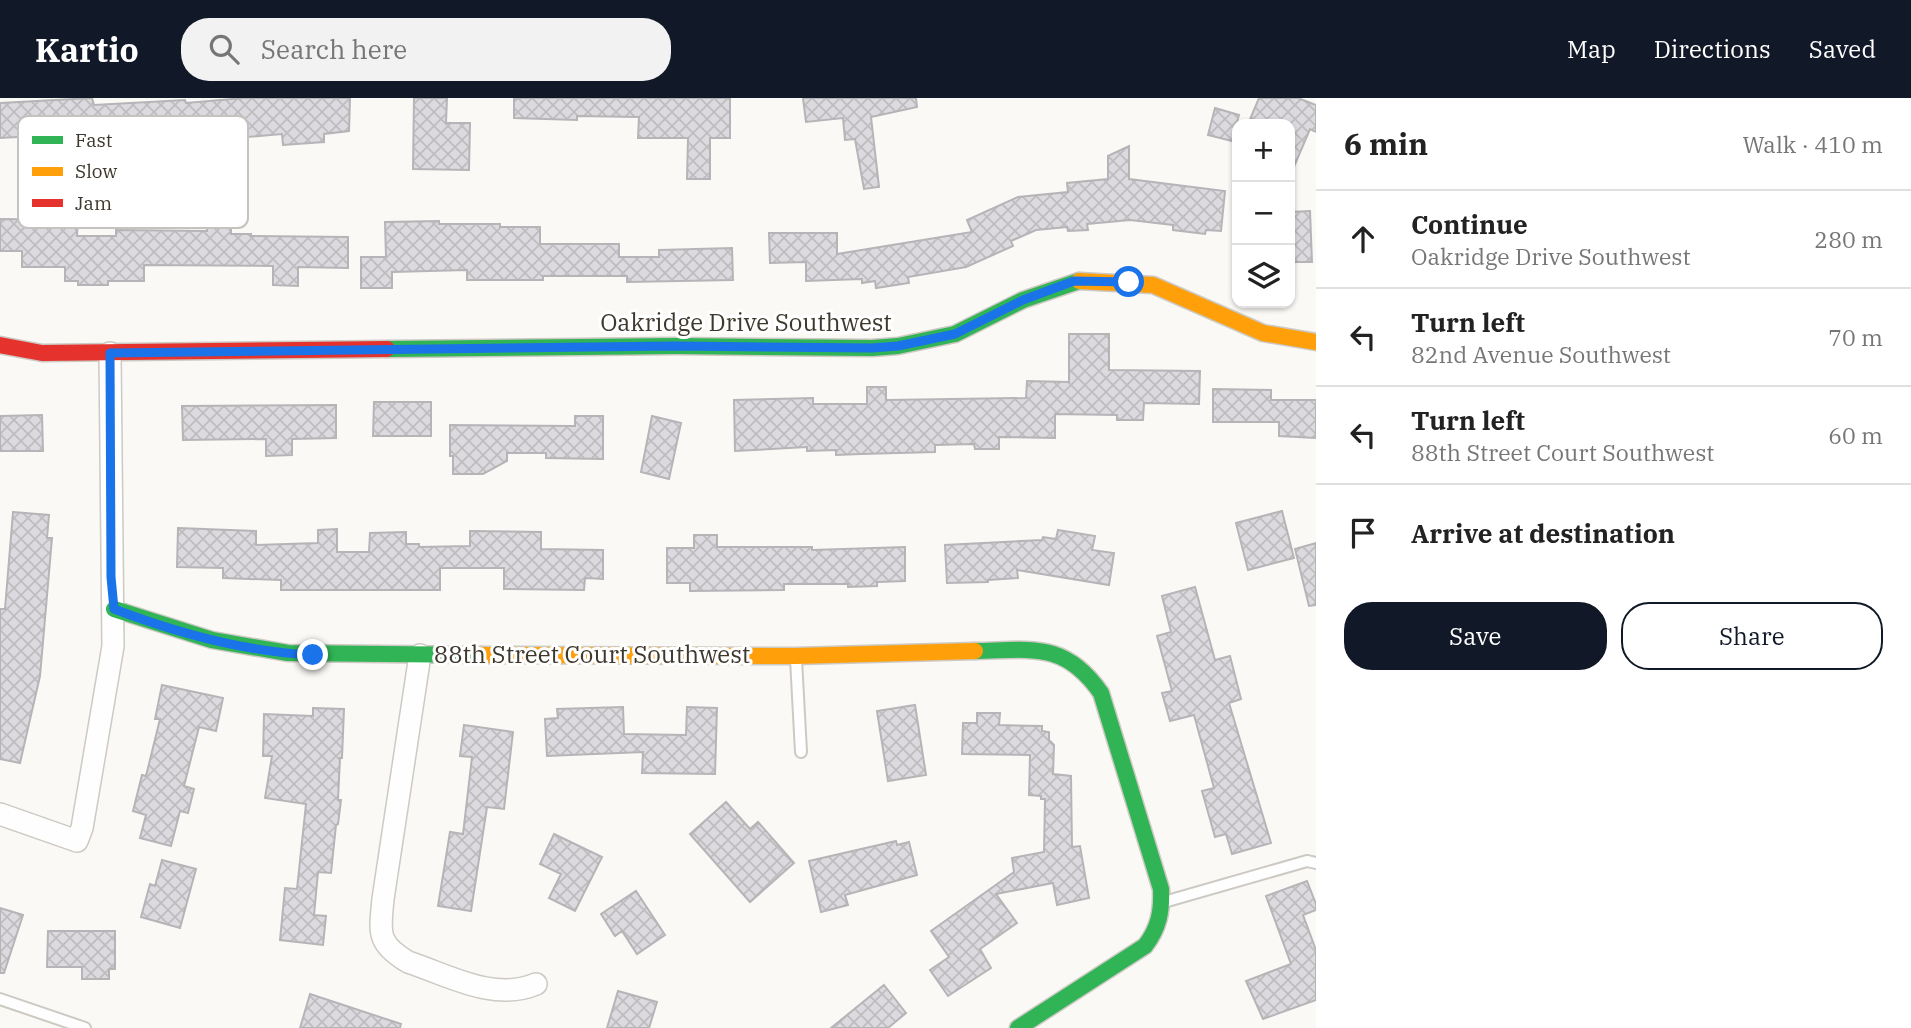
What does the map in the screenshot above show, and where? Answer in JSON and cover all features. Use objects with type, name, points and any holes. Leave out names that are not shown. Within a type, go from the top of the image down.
[{"type":"street","name":"Oakridge Drive Southwest","points":[[0,345],[42,353],[676,346],[872,348],[898,346],[955,334],[1023,300],[1074,281],[1153,285],[1263,333],[1316,342]]},
{"type":"street","points":[[0,814],[77,841],[82,828],[108,677],[114,609],[111,577],[110,353]]},
{"type":"street","name":"88th Street Court Southwest","points":[[114,609],[150,623],[284,654],[796,656],[1026,650],[1060,654],[1074,660],[1091,677],[1101,693],[1161,889],[1162,903]]},
{"type":"street","points":[[421,655],[383,899],[380,931],[382,939],[408,962],[482,987],[502,992],[521,990],[536,984]]},
{"type":"street","points":[[1018,1028],[1145,946],[1158,926],[1162,903]]},
{"type":"lane","points":[[796,656],[801,752]]},
{"type":"lane","points":[[1162,903],[1307,861],[1316,863]]},
{"type":"lane","points":[[0,999],[85,1028]]},
{"type":"building","points":[[92,98],[94,105],[185,100],[186,103],[244,98],[350,98],[349,131],[324,134],[324,142],[283,145],[282,134],[248,137],[248,116],[18,116],[18,137],[0,138],[0,103]]},
{"type":"building","points":[[414,98],[447,98],[446,123],[470,123],[469,170],[413,169]]},
{"type":"building","points":[[514,98],[730,98],[730,138],[710,138],[710,179],[687,179],[688,138],[638,138],[639,117],[577,116],[577,120],[514,118]]},
{"type":"building","points":[[803,98],[916,98],[917,107],[871,117],[879,187],[864,189],[855,139],[845,140],[843,118],[806,122]]},
{"type":"building","points":[[1259,98],[1298,98],[1316,105],[1316,132],[1310,129],[1295,164],[1295,119],[1250,119]]},
{"type":"building","points":[[1215,108],[1239,115],[1238,119],[1232,119],[1232,141],[1208,135]]},
{"type":"building","points":[[1129,146],[1129,179],[1225,191],[1221,231],[1206,230],[1205,234],[1173,230],[1173,225],[1130,220],[1087,224],[1088,230],[1068,231],[1067,227],[1036,230],[1011,241],[1013,246],[966,267],[908,277],[909,283],[876,288],[875,281],[862,283],[862,279],[806,281],[806,262],[770,263],[769,233],[837,233],[837,254],[972,232],[967,220],[1018,197],[1068,192],[1067,183],[1108,179],[1108,156]]},
{"type":"building","points":[[1310,211],[1312,262],[1295,262],[1295,212]]},
{"type":"building","points":[[0,219],[18,219],[18,228],[78,228],[77,236],[116,236],[116,230],[207,231],[207,228],[231,228],[231,234],[251,236],[348,237],[348,268],[298,267],[298,286],[273,285],[273,266],[144,265],[144,281],[108,281],[108,285],[78,285],[78,281],[65,281],[65,267],[22,267],[22,251],[0,251]]},
{"type":"building","points":[[439,221],[439,224],[540,227],[540,244],[619,244],[619,257],[659,257],[659,250],[732,248],[733,280],[627,282],[627,276],[543,276],[543,280],[467,280],[467,270],[392,272],[392,288],[361,288],[361,257],[386,257],[385,222]]},
{"type":"building","points":[[1069,334],[1109,334],[1109,370],[1200,371],[1199,404],[1144,403],[1143,420],[1117,420],[1117,415],[1055,414],[1055,438],[999,437],[999,449],[975,449],[974,444],[935,445],[935,452],[836,455],[836,450],[807,451],[807,447],[735,451],[734,400],[813,398],[813,404],[867,404],[867,387],[886,387],[886,400],[1026,398],[1027,381],[1069,382]]},
{"type":"building","points":[[1213,389],[1271,390],[1271,400],[1316,400],[1316,438],[1279,436],[1279,422],[1213,422]]},
{"type":"building","points":[[374,402],[431,402],[431,436],[373,436]]},
{"type":"building","points":[[336,405],[336,438],[292,439],[292,455],[266,456],[266,439],[183,440],[182,406]]},
{"type":"building","points":[[42,415],[43,451],[0,451],[0,416]]},
{"type":"building","points":[[575,416],[603,416],[603,459],[546,458],[546,453],[507,453],[507,461],[483,474],[453,474],[450,425],[575,426]]},
{"type":"building","points":[[652,416],[681,423],[669,479],[641,472]]},
{"type":"building","points":[[1282,511],[1294,558],[1248,570],[1236,523]]},
{"type":"building","points":[[13,512],[49,515],[47,538],[52,538],[40,676],[20,763],[0,759],[0,609],[5,609]]},
{"type":"building","points":[[178,528],[256,531],[256,545],[318,543],[318,530],[337,529],[337,552],[369,552],[370,533],[406,532],[406,544],[419,544],[419,547],[470,546],[470,531],[541,532],[541,549],[603,550],[603,579],[585,578],[584,590],[504,589],[504,568],[440,568],[440,590],[281,590],[281,580],[223,578],[223,568],[177,567]]},
{"type":"building","points":[[1058,530],[1095,536],[1092,550],[1114,553],[1109,585],[1017,570],[1018,578],[947,583],[945,545],[1042,540],[1043,537],[1056,539]]},
{"type":"building","points":[[694,535],[717,535],[717,547],[812,547],[812,550],[905,547],[905,581],[877,582],[877,586],[784,584],[784,590],[690,591],[690,583],[667,583],[667,548],[694,548]]},
{"type":"building","points":[[1316,543],[1316,605],[1309,606],[1295,549]]},
{"type":"building","points":[[1195,587],[1215,660],[1230,656],[1241,699],[1229,703],[1271,843],[1232,854],[1226,834],[1215,837],[1202,791],[1214,788],[1194,715],[1170,721],[1162,693],[1172,691],[1157,636],[1171,632],[1162,596]]},
{"type":"building","points":[[162,685],[223,698],[216,731],[199,727],[184,786],[194,789],[188,813],[180,811],[171,846],[140,838],[146,815],[133,811],[142,775],[146,776],[160,719],[155,719]]},
{"type":"building","points":[[915,705],[926,775],[888,781],[877,711]]},
{"type":"building","points":[[623,707],[624,734],[686,735],[687,707],[717,708],[715,774],[642,773],[643,752],[547,756],[545,719],[558,718],[557,709]]},
{"type":"building","points":[[313,708],[344,709],[338,800],[341,800],[331,873],[318,872],[314,915],[326,916],[323,945],[280,940],[285,888],[297,889],[306,804],[265,798],[272,756],[263,756],[264,714],[313,716]]},
{"type":"building","points":[[977,713],[1000,713],[999,725],[1042,726],[1042,731],[1049,732],[1049,740],[1054,745],[1053,774],[1071,776],[1072,847],[1080,846],[1089,898],[1057,905],[1053,883],[996,894],[1017,923],[980,949],[991,968],[948,996],[930,970],[949,957],[931,931],[1014,872],[1012,858],[1044,852],[1045,799],[1029,795],[1030,755],[962,754],[963,723],[977,723]]},
{"type":"building","points":[[464,725],[513,732],[504,809],[487,807],[471,911],[438,906],[450,832],[463,834],[472,757],[460,756]]},
{"type":"building","points":[[726,802],[750,829],[758,822],[794,863],[750,902],[690,834]]},
{"type":"building","points":[[554,834],[602,857],[575,911],[549,898],[561,874],[540,864]]},
{"type":"building","points":[[896,841],[897,845],[909,842],[917,875],[845,895],[848,905],[821,912],[809,861]]},
{"type":"building","points":[[162,860],[196,869],[180,928],[141,917],[150,884],[155,886]]},
{"type":"building","points":[[1307,881],[1316,904],[1316,910],[1303,915],[1316,950],[1316,1000],[1263,1019],[1246,981],[1291,964],[1266,896]]},
{"type":"building","points":[[636,891],[665,935],[637,954],[622,931],[615,936],[601,914]]},
{"type":"building","points":[[0,908],[23,915],[4,973],[0,973]]},
{"type":"building","points":[[48,931],[115,931],[115,969],[109,969],[109,979],[82,979],[82,967],[47,967]]},
{"type":"building","points":[[884,985],[906,1013],[888,1028],[831,1028]]},
{"type":"building","points":[[618,991],[657,1002],[649,1028],[607,1028]]},
{"type":"building","points":[[310,994],[401,1024],[400,1028],[300,1028]]},
{"type":"traffic: fast","points":[[387,349],[898,346],[955,334],[1023,300],[1079,281]]},
{"type":"traffic: fast","points":[[114,609],[212,640],[288,653],[482,655]]},
{"type":"traffic: fast","points":[[975,651],[1046,652],[1074,664],[1088,676],[1101,693],[1161,889],[1159,919],[1145,946],[1018,1028]]},
{"type":"traffic: slow","points":[[1079,281],[1153,285],[1263,333],[1316,342]]},
{"type":"traffic: slow","points":[[482,655],[796,656],[975,651]]},
{"type":"traffic: jam","points":[[0,345],[42,353],[387,349]]},
{"type":"route","points":[[313,655],[284,654],[229,643],[150,623],[114,609],[111,577],[110,353],[676,346],[872,348],[898,346],[955,334],[1023,300],[1074,281],[1129,282]]}]
